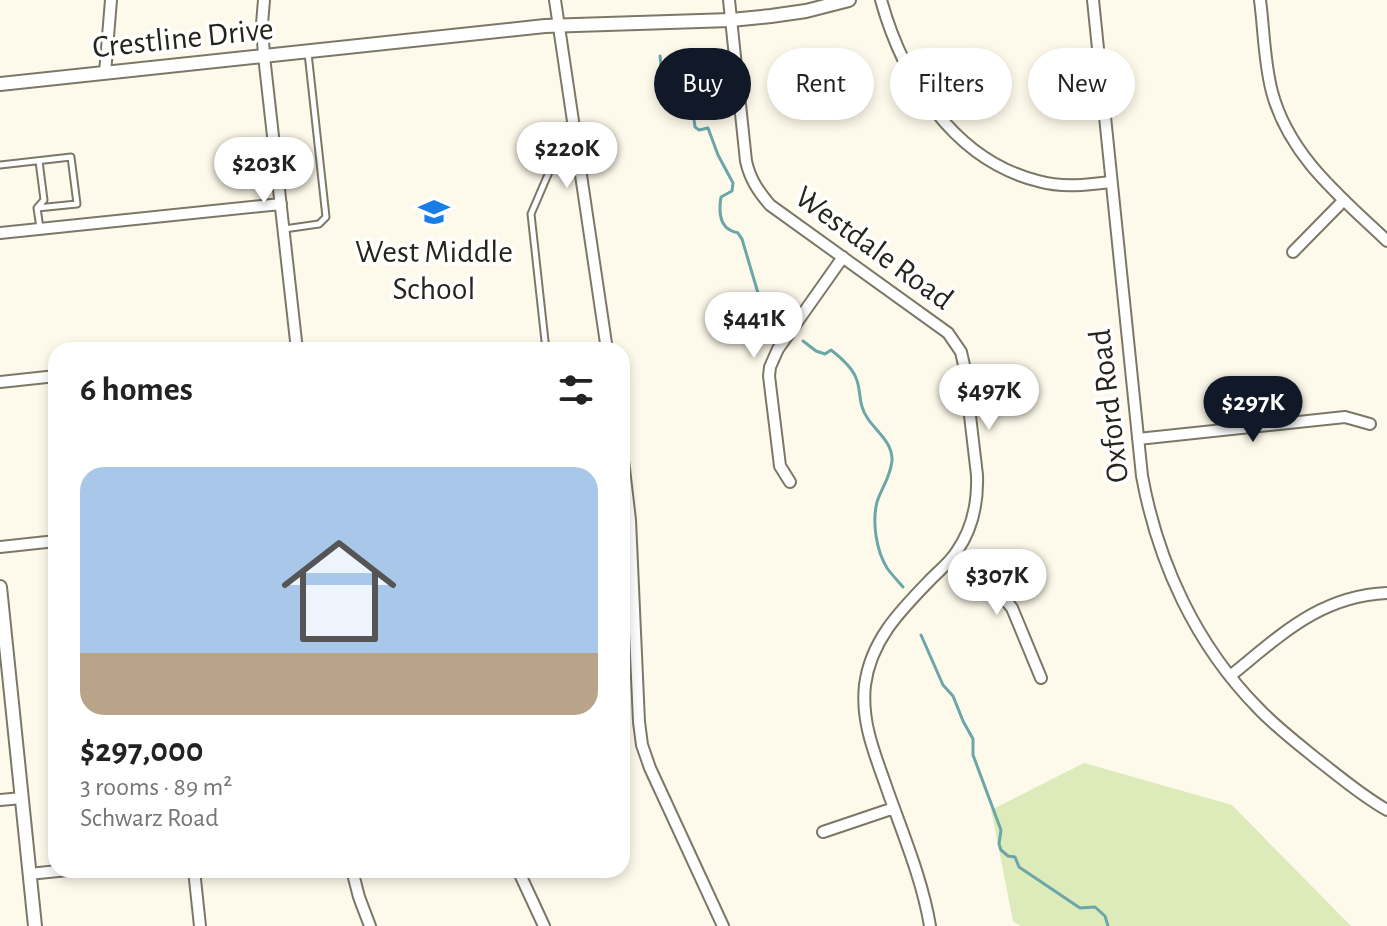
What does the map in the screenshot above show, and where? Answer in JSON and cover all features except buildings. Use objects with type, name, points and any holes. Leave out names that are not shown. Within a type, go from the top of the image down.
[{"type":"street","points":[[105,73],[111,0]]},
{"type":"street","points":[[264,0],[264,56],[296,342]]},
{"type":"street","points":[[555,0],[606,342]]},
{"type":"street","name":"Westdale Road","points":[[729,0],[746,161],[755,186],[770,205],[948,333],[961,352],[977,491],[972,520],[956,553],[892,622],[878,644],[869,664],[864,699],[867,729],[923,892],[930,926]]},
{"type":"street","name":"Crestline Drive","points":[[0,84],[559,25],[731,20],[806,11],[849,0]]},
{"type":"street","points":[[881,0],[894,40],[915,82],[940,116],[975,151],[1005,169],[1038,181],[1068,185],[1111,182]]},
{"type":"street","name":"Oxford Road","points":[[1093,0],[1138,439],[1148,510],[1164,557],[1197,629],[1230,676],[1276,726],[1352,787],[1387,810]]},
{"type":"street","points":[[1260,0],[1269,77],[1284,124],[1310,165],[1387,241]]},
{"type":"street","points":[[1293,252],[1344,200]]},
{"type":"street","points":[[0,233],[281,204]]},
{"type":"street","points":[[790,482],[780,466],[770,367],[778,349],[843,257]]},
{"type":"street","points":[[0,382],[48,377]]},
{"type":"street","points":[[1138,439],[1345,417],[1370,424]]},
{"type":"street","points":[[0,547],[48,542]]},
{"type":"street","points":[[956,553],[992,584],[1012,608],[1041,678]]},
{"type":"street","points":[[630,578],[642,745],[723,926]]},
{"type":"street","points":[[0,587],[2,635],[35,926]]},
{"type":"street","points":[[1230,676],[1319,609],[1362,595],[1387,593]]},
{"type":"street","points":[[0,800],[22,798]]},
{"type":"street","points":[[823,832],[894,808]]},
{"type":"street","points":[[29,874],[48,872]]},
{"type":"street","points":[[195,878],[200,926]]},
{"type":"street","points":[[354,878],[370,926]]},
{"type":"street","points":[[522,878],[544,926]]},
{"type":"lane","points":[[283,229],[319,224],[326,217],[308,51]]},
{"type":"lane","points":[[545,342],[531,214],[573,116]]},
{"type":"lane","points":[[0,165],[71,157],[77,204],[37,208]]},
{"type":"lane","points":[[39,161],[44,200],[37,208],[40,229]]},
{"type":"green space","points":[[1084,763],[1232,805],[1351,926],[1020,926],[1013,921],[991,810]]},
{"type":"waterway","points":[[694,120],[699,130],[708,128],[733,183],[732,191],[721,197],[722,220],[742,239],[758,293],[768,312]]},
{"type":"waterway","points":[[803,341],[825,354],[831,350],[849,366],[858,383],[865,413],[890,449],[891,467],[877,502],[875,527],[883,561],[903,587]]},
{"type":"waterway","points":[[921,635],[943,685],[953,696],[973,739],[973,755],[1001,830],[1001,850],[1015,857],[1019,867],[1080,908],[1095,907],[1105,916],[1108,926]]},
{"type":"place","name":"West Middle School","points":[[434,212]]}]
